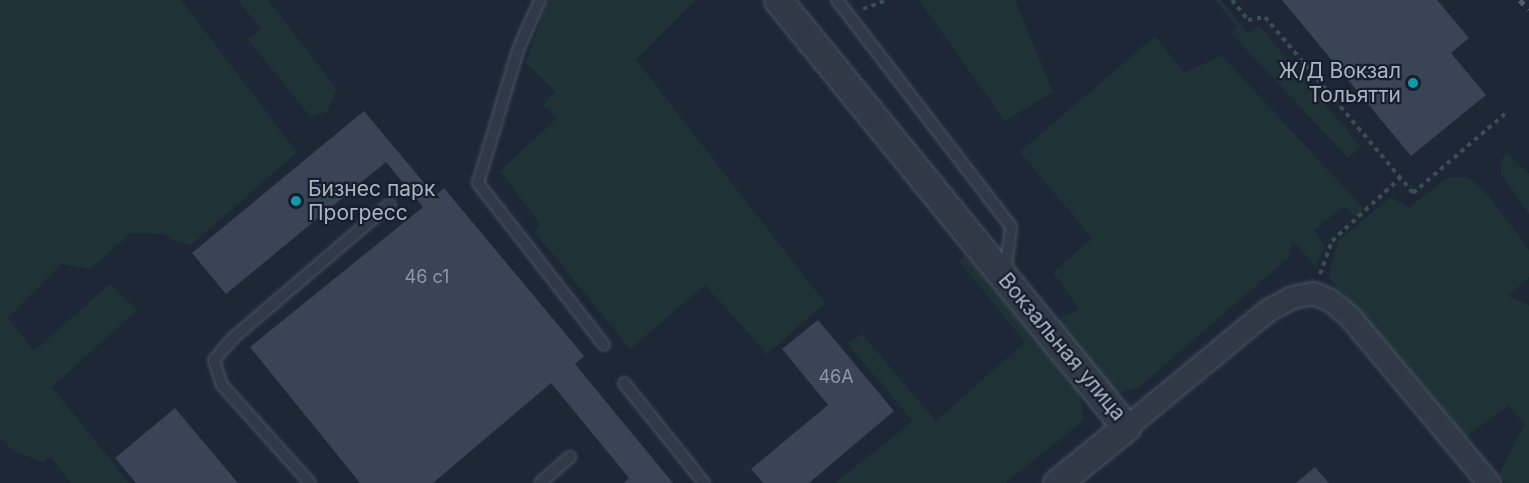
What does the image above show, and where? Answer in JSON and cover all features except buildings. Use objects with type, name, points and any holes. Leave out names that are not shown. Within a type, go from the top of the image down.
[{"type":"street","name":"Вокзальная улица","points":[[778,0],[1126,426],[1268,310],[1292,297],[1313,293]]},
{"type":"street","points":[[1313,293],[1330,300],[1350,317],[1489,483]]},
{"type":"street","points":[[1057,483],[1126,426]]},
{"type":"lane","points":[[540,0],[519,50],[478,183],[604,345]]},
{"type":"lane","points":[[837,0],[1011,227],[1004,279]]},
{"type":"lane","points":[[310,483],[222,385],[213,360],[233,338],[390,204]]},
{"type":"lane","points":[[624,383],[704,483]]},
{"type":"lane","points":[[540,483],[570,457]]},
{"type":"path","points":[[848,15],[887,0]]},
{"type":"path","points":[[1232,0],[1248,20],[1265,17],[1413,193],[1505,114]]},
{"type":"path","points":[[1313,293],[1332,241],[1400,178]]},
{"type":"green space","points":[[0,0],[181,0],[297,152],[191,245],[176,242],[166,234],[131,233],[90,269],[61,264],[8,318],[34,351],[110,284],[137,310],[52,387],[129,483],[71,483],[50,456],[44,463],[14,451],[0,438]]},
{"type":"green space","points":[[238,0],[268,0],[337,89],[327,112],[310,116],[248,40],[261,29]]},
{"type":"green space","points":[[548,0],[695,0],[636,60],[825,303],[767,354],[705,285],[630,349],[535,232],[540,224],[500,171],[557,118],[543,105],[555,91],[526,63]]},
{"type":"green space","points":[[919,0],[1015,0],[1053,92],[1005,121]]},
{"type":"green space","points":[[1215,0],[1221,0],[1248,33],[1259,25],[1360,146],[1348,158],[1231,33],[1237,27]]},
{"type":"green space","points":[[1155,36],[1184,72],[1222,56],[1364,209],[1355,217],[1344,206],[1314,230],[1325,247],[1315,266],[1293,241],[1288,258],[1139,387],[1115,394],[1056,321],[1079,309],[1053,272],[1092,238],[1020,152]]},
{"type":"green space","points":[[1507,153],[1529,174],[1529,214],[1501,174],[1501,160]]},
{"type":"green space","points":[[1448,177],[1468,177],[1490,197],[1529,250],[1529,277],[1508,296],[1529,305],[1529,483],[1506,483],[1499,474],[1525,424],[1508,406],[1466,437],[1328,276],[1339,240],[1391,197],[1409,208]]},
{"type":"green space","points":[[966,255],[1079,392],[1084,420],[1005,483],[835,483],[913,421],[847,343],[862,334],[936,421],[1025,342],[959,261]]},
{"type":"railway","points":[[1520,0],[1529,10]]},
{"type":"place","name":"Ж/Д Вокзал Тольятти","points":[[1413,83]]},
{"type":"place","name":"Бизнес парк Прогресс","points":[[296,201]]}]
